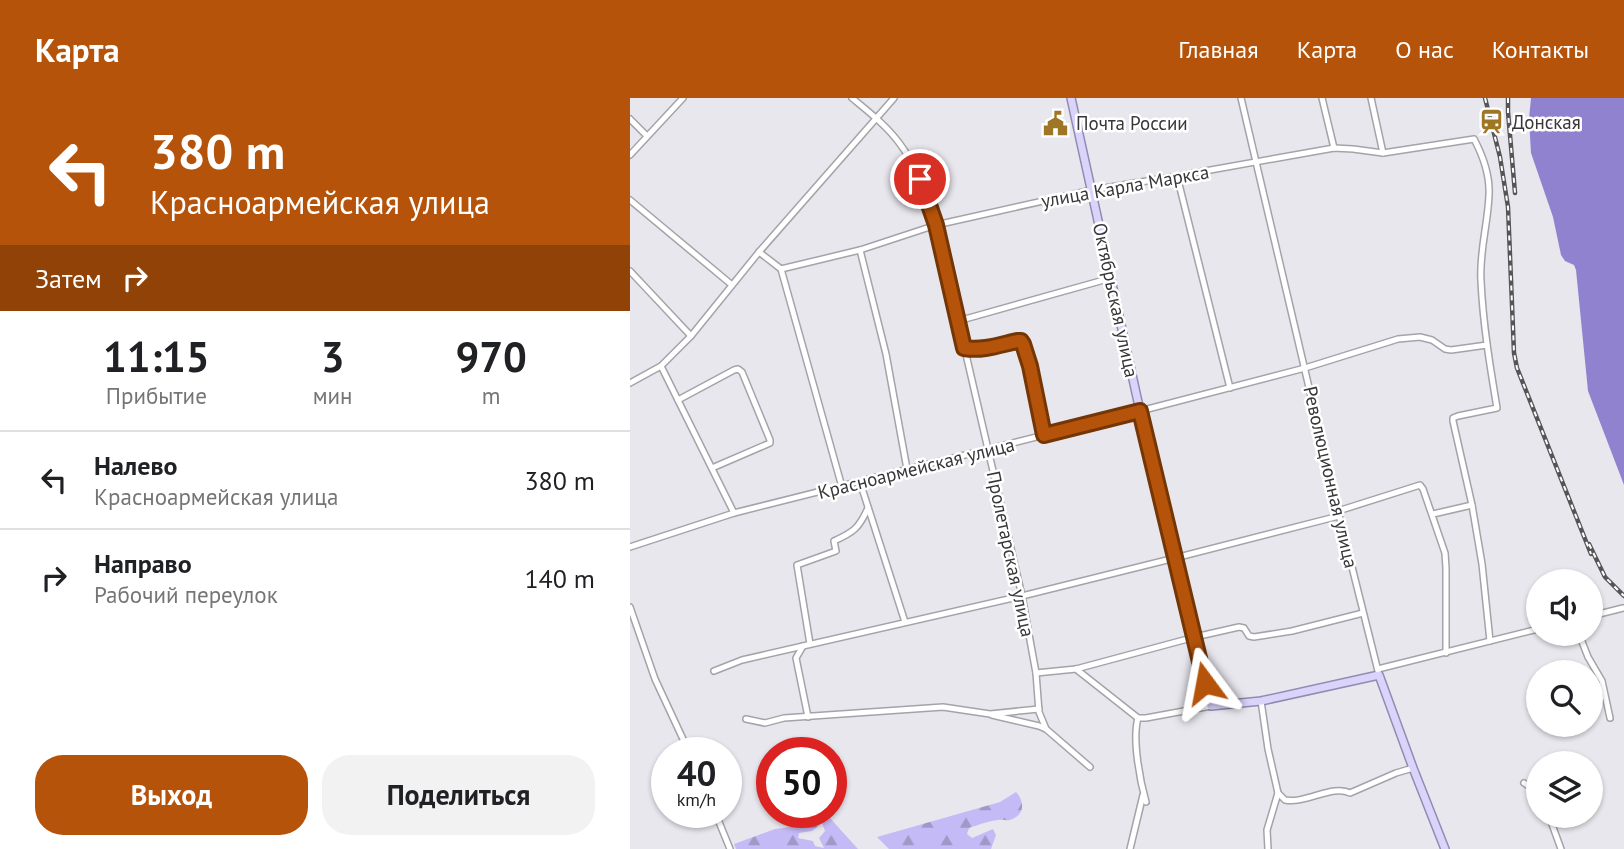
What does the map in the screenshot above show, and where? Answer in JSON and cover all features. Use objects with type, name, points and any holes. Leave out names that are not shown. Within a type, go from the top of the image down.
[{"type":"main road","name":"Октябрьская улица","points":[[1071,98],[1140,411],[1211,705]]},
{"type":"main road","points":[[1211,705],[1261,701],[1378,672]]},
{"type":"main road","name":"Революционная улица","points":[[1378,672],[1445,849]]},
{"type":"street","points":[[630,155],[683,98]]},
{"type":"street","name":"Пролетарская улица","points":[[852,98],[876,118],[901,145],[920,179],[936,225],[1022,596],[1036,673],[1039,709],[1046,729]]},
{"type":"street","points":[[630,383],[661,366],[691,336],[759,252],[894,98]]},
{"type":"street","name":"Революционная улица","points":[[1241,98],[1378,672]]},
{"type":"street","points":[[1322,98],[1334,148]]},
{"type":"street","points":[[1371,98],[1383,153]]},
{"type":"street","points":[[630,119],[647,136]]},
{"type":"street","name":"улица Карла Маркса","points":[[781,269],[860,250],[936,225],[1092,190],[1334,148],[1383,153],[1474,139],[1486,170],[1489,192],[1480,263],[1487,345]]},
{"type":"street","points":[[1177,176],[1230,388]]},
{"type":"street","points":[[630,200],[732,285]]},
{"type":"street","points":[[860,250],[886,354],[908,469]]},
{"type":"street","points":[[759,252],[781,269],[842,487]]},
{"type":"street","points":[[630,271],[691,336]]},
{"type":"street","points":[[958,320],[1111,278]]},
{"type":"street","name":"Красноармейская улица","points":[[630,547],[734,513],[1230,388],[1398,340],[1420,337],[1451,350],[1487,345]]},
{"type":"street","points":[[964,348],[986,349],[1021,341],[1030,366],[1044,435]]},
{"type":"street","points":[[1487,345],[1497,408],[1453,418],[1482,564],[1490,641]]},
{"type":"street","points":[[661,366],[734,513]]},
{"type":"street","points":[[678,400],[734,370],[741,372],[770,440],[769,443],[712,468]]},
{"type":"street","points":[[859,482],[905,622]]},
{"type":"street","points":[[714,671],[743,660],[803,645],[1022,596],[1175,558],[1339,513],[1420,485],[1433,514],[1445,553],[1446,653]]},
{"type":"street","points":[[1433,514],[1472,505]]},
{"type":"street","points":[[810,644],[797,565],[836,551],[834,541],[854,531],[862,522],[868,508]]},
{"type":"street","points":[[630,607],[655,679],[682,737]]},
{"type":"street","points":[[1603,613],[1623,608]]},
{"type":"street","points":[[1036,673],[1076,669],[1242,627],[1248,636],[1254,637],[1292,631],[1363,613]]},
{"type":"street","points":[[1378,672],[1526,632]]},
{"type":"street","points":[[803,645],[796,658],[808,717]]},
{"type":"street","points":[[1583,646],[1602,681],[1610,718]]},
{"type":"street","points":[[1076,669],[1138,718],[1146,719],[1211,705]]},
{"type":"street","points":[[1261,701],[1278,793],[1267,830],[1268,849]]},
{"type":"street","points":[[746,719],[765,723],[784,719],[943,707],[1039,726],[1090,767]]},
{"type":"street","points":[[985,714],[1039,709]]},
{"type":"street","points":[[1138,718],[1135,734],[1146,802]]},
{"type":"street","points":[[1278,793],[1285,800],[1293,801],[1341,789],[1350,793],[1413,768]]},
{"type":"street","points":[[1130,849],[1143,792]]},
{"type":"street","points":[[721,828],[730,849]]},
{"type":"street","points":[[1553,828],[1561,849]]},
{"type":"green space","points":[[1016,792],[1021,800],[1019,815],[969,828],[967,834],[972,838],[993,829],[996,835],[991,849],[889,849],[877,837],[1000,802]]},
{"type":"green space","points":[[816,828],[799,833],[798,838],[813,841],[815,846],[824,848],[819,838],[825,831],[824,828],[839,828],[858,849],[736,849],[734,844],[775,829]]},
{"type":"shaded area","points":[[1531,98],[1624,98],[1624,485],[1588,391],[1576,270],[1574,265],[1565,261],[1561,255],[1553,217],[1531,153]]},
{"type":"railway","points":[[1485,98],[1500,157],[1508,207],[1514,353],[1517,368],[1591,554]]},
{"type":"railway","points":[[1508,98],[1515,193]]},
{"type":"railway","points":[[1589,544],[1605,577],[1624,596]]},
{"type":"place","name":"Донская","points":[[1492,122]]},
{"type":"place","name":"Почта России","points":[[1056,123]]},
{"type":"route","points":[[920,179],[936,225],[964,348],[986,349],[1021,341],[1030,366],[1044,435],[1140,411],[1205,683]]}]
